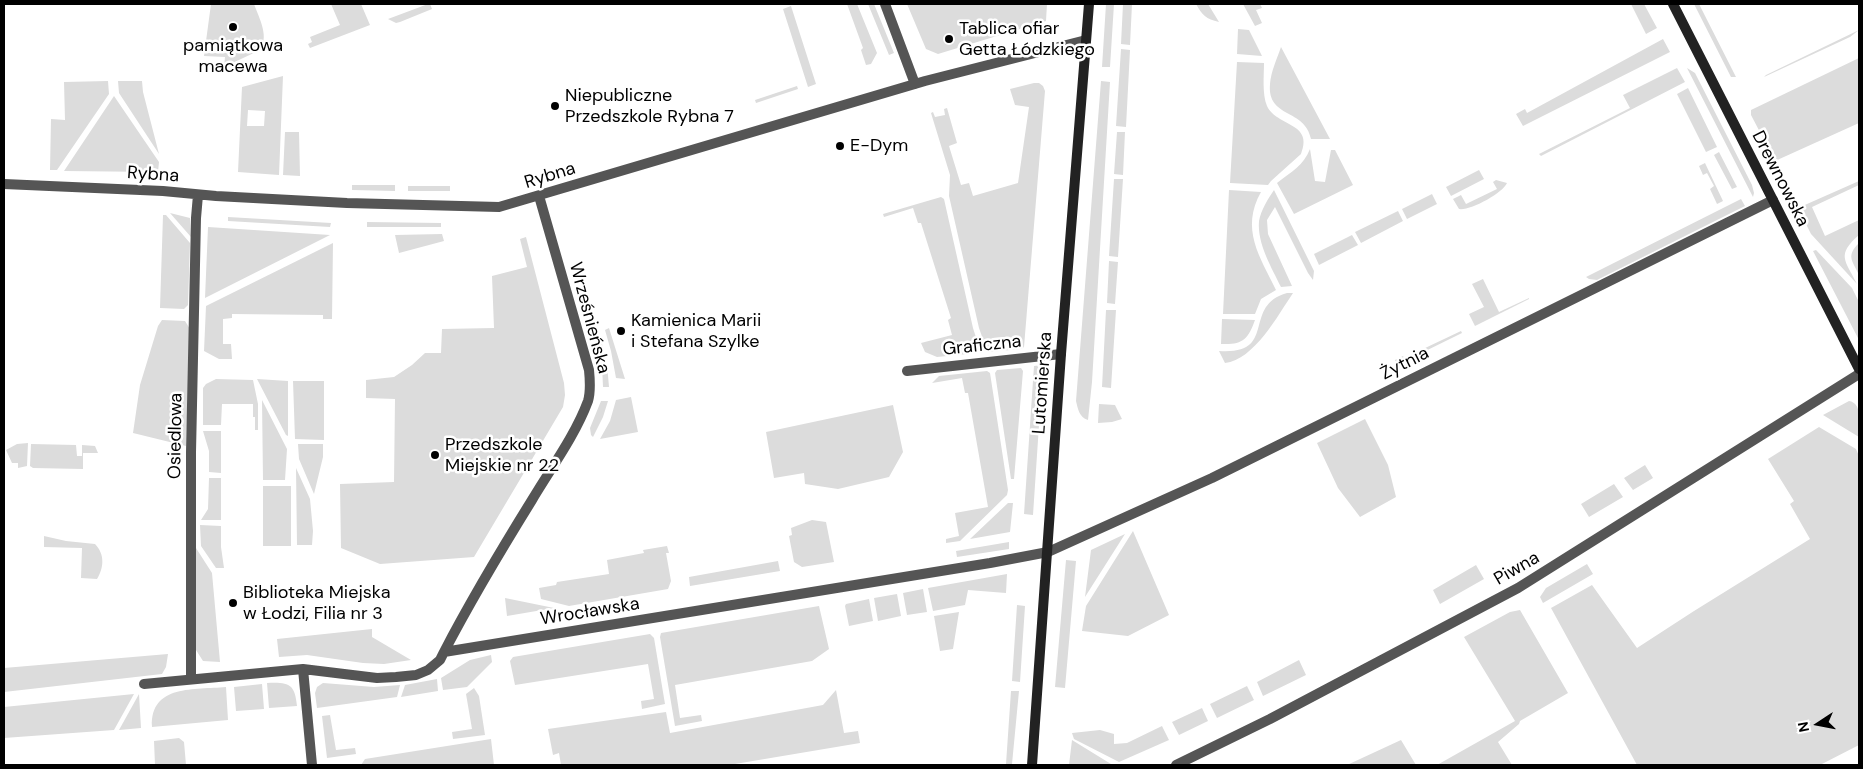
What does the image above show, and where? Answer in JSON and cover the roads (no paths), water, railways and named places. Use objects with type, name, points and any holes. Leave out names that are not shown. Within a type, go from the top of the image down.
[{"type":"main road","name":"Lutomierska","points":[[1032,765],[1061,354],[1089,4]]},
{"type":"main road","name":"Drewnowska","points":[[1673,4],[1859,369]]},
{"type":"street","points":[[885,4],[915,84]]},
{"type":"street","name":"Rybna","points":[[4,184],[163,191],[198,195],[499,207],[915,84],[1086,40]]},
{"type":"street","name":"Osiedlowa","points":[[190,679],[191,452],[198,195]]},
{"type":"street","name":"Wrześnieńska","points":[[444,652],[512,532],[572,434],[589,398],[589,370],[539,196]]},
{"type":"street","name":"Żytnia","points":[[1048,552],[1246,462],[1773,200]]},
{"type":"street","name":"Graficzna","points":[[907,371],[1061,354]]},
{"type":"street","name":"Piwna","points":[[1176,765],[1270,719],[1518,588],[1859,374]]},
{"type":"street","name":"Wrocławska","points":[[444,652],[1048,552]]},
{"type":"street","points":[[144,684],[303,669],[377,678],[403,677],[416,675],[428,670],[440,660],[444,652]]},
{"type":"street","points":[[303,669],[312,765]]},
{"type":"place","name":"pamiątkowa macewa","points":[[233,27]]},
{"type":"place","name":"Tablica ofiar Getta Łódzkiego","points":[[949,39]]},
{"type":"place","name":"Niepubliczne Przedszkole Rybna 7","points":[[555,106]]},
{"type":"place","name":"E-Dym","points":[[840,146]]},
{"type":"place","name":"Kamienica Marii i Stefana Szylke","points":[[621,331]]},
{"type":"place","name":"Przedszkole Miejskie nr 22","points":[[435,455]]},
{"type":"place","name":"Biblioteka Miejska w Łodzi, Filia nr 3","points":[[233,603]]}]
